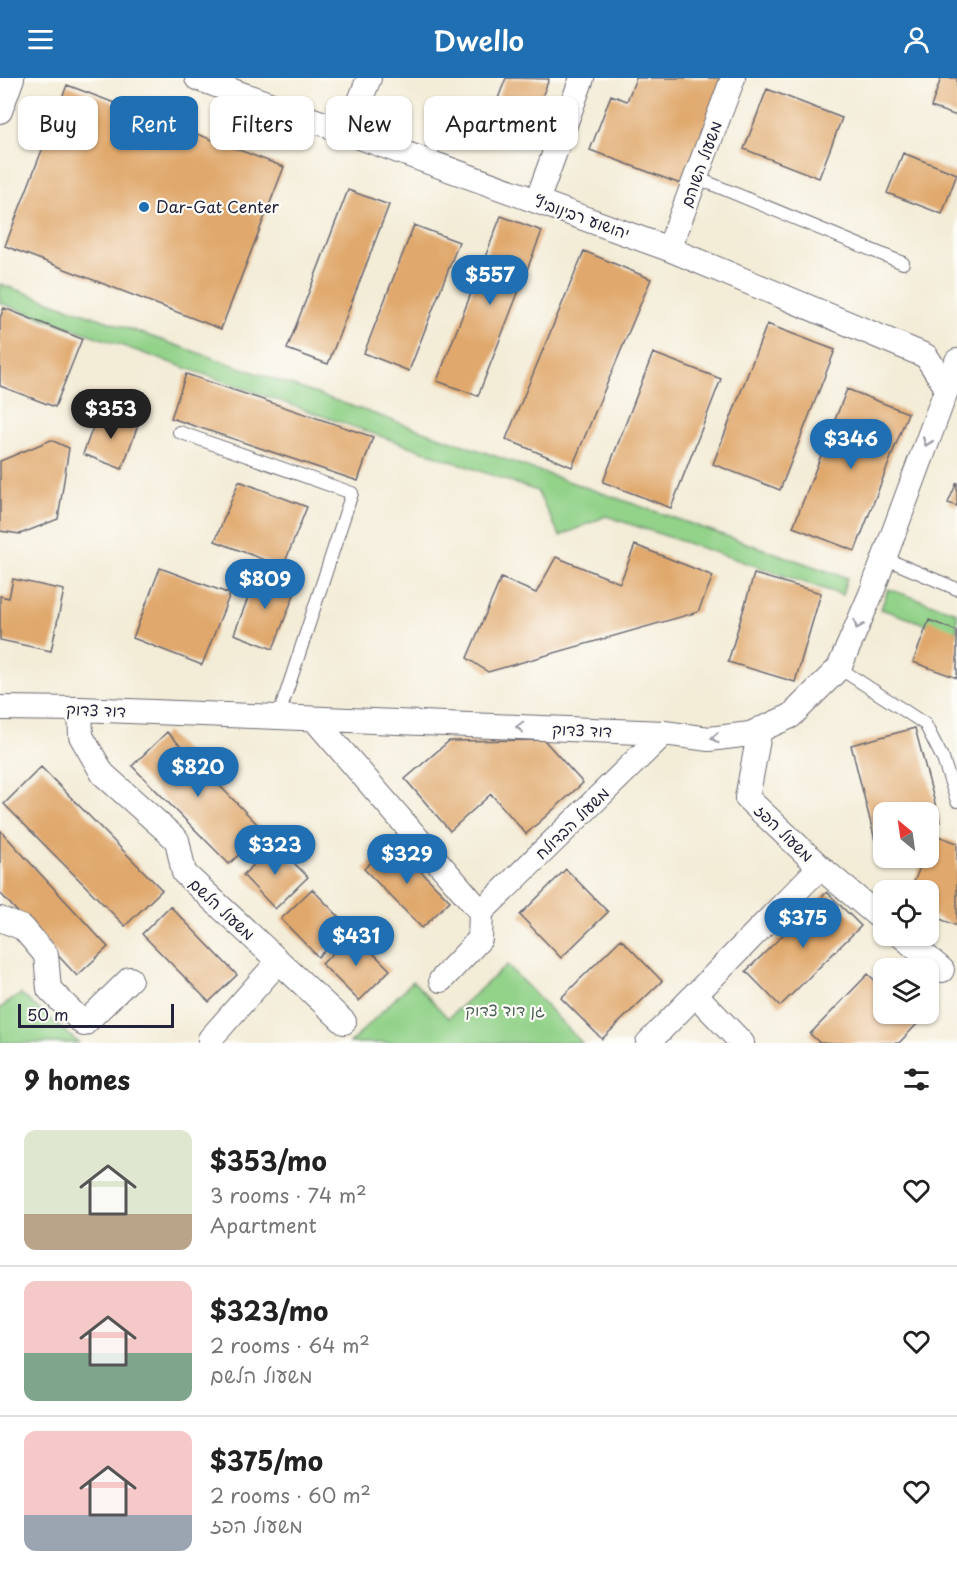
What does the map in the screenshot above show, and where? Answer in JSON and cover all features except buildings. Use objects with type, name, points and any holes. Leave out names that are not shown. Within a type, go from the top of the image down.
[{"type":"street","points":[[0,111],[12,78]]},
{"type":"street","name":"יהושוע רבינוביץ","points":[[197,78],[326,124]]},
{"type":"street","points":[[362,96],[369,78]]},
{"type":"street","points":[[537,201],[582,78]]},
{"type":"street","name":"משעול השוהם","points":[[669,249],[733,78]]},
{"type":"street","name":"יהושוע רבינוביץ","points":[[397,150],[669,249],[926,356],[952,389]]},
{"type":"street","name":"דוד צדוק","points":[[0,708],[80,709],[664,734],[709,739],[750,734],[790,716],[839,668],[952,389],[957,361]]},
{"type":"street","name":"משעול הלשם","points":[[80,709],[81,736],[103,774],[177,840],[184,873],[344,1022]]},
{"type":"street","points":[[315,720],[481,912],[480,939],[441,980]]},
{"type":"street","name":"משעול הפז","points":[[760,729],[747,798],[820,867],[873,912]]},
{"type":"street","name":"משעול הבדולח","points":[[481,912],[664,734]]},
{"type":"street","name":"משעול הפז","points":[[648,1043],[820,867]]},
{"type":"street","points":[[0,919],[23,928],[46,955],[49,989],[84,1024],[130,979]]},
{"type":"street","points":[[914,946],[942,970]]},
{"type":"street","points":[[210,1039],[278,962]]},
{"type":"street","points":[[695,994],[742,1043]]},
{"type":"lane","points":[[697,178],[903,264]]},
{"type":"lane","points":[[179,432],[352,493],[278,718]]},
{"type":"lane","points":[[884,558],[957,589]]},
{"type":"lane","points":[[839,668],[926,724],[943,759],[957,801]]},
{"type":"green space","points":[[0,284],[847,578],[842,595],[606,516],[560,536],[537,491],[0,303]]},
{"type":"green space","points":[[888,589],[957,612],[957,635],[881,609]]},
{"type":"green space","name":"גן דוד צדוק","points":[[507,965],[582,1043],[350,1043],[413,981],[448,1018]]},
{"type":"green space","points":[[21,994],[79,1043],[0,1043],[0,1008]]},
{"type":"place","name":"Dar-Gat Center","points":[[144,207]]}]
